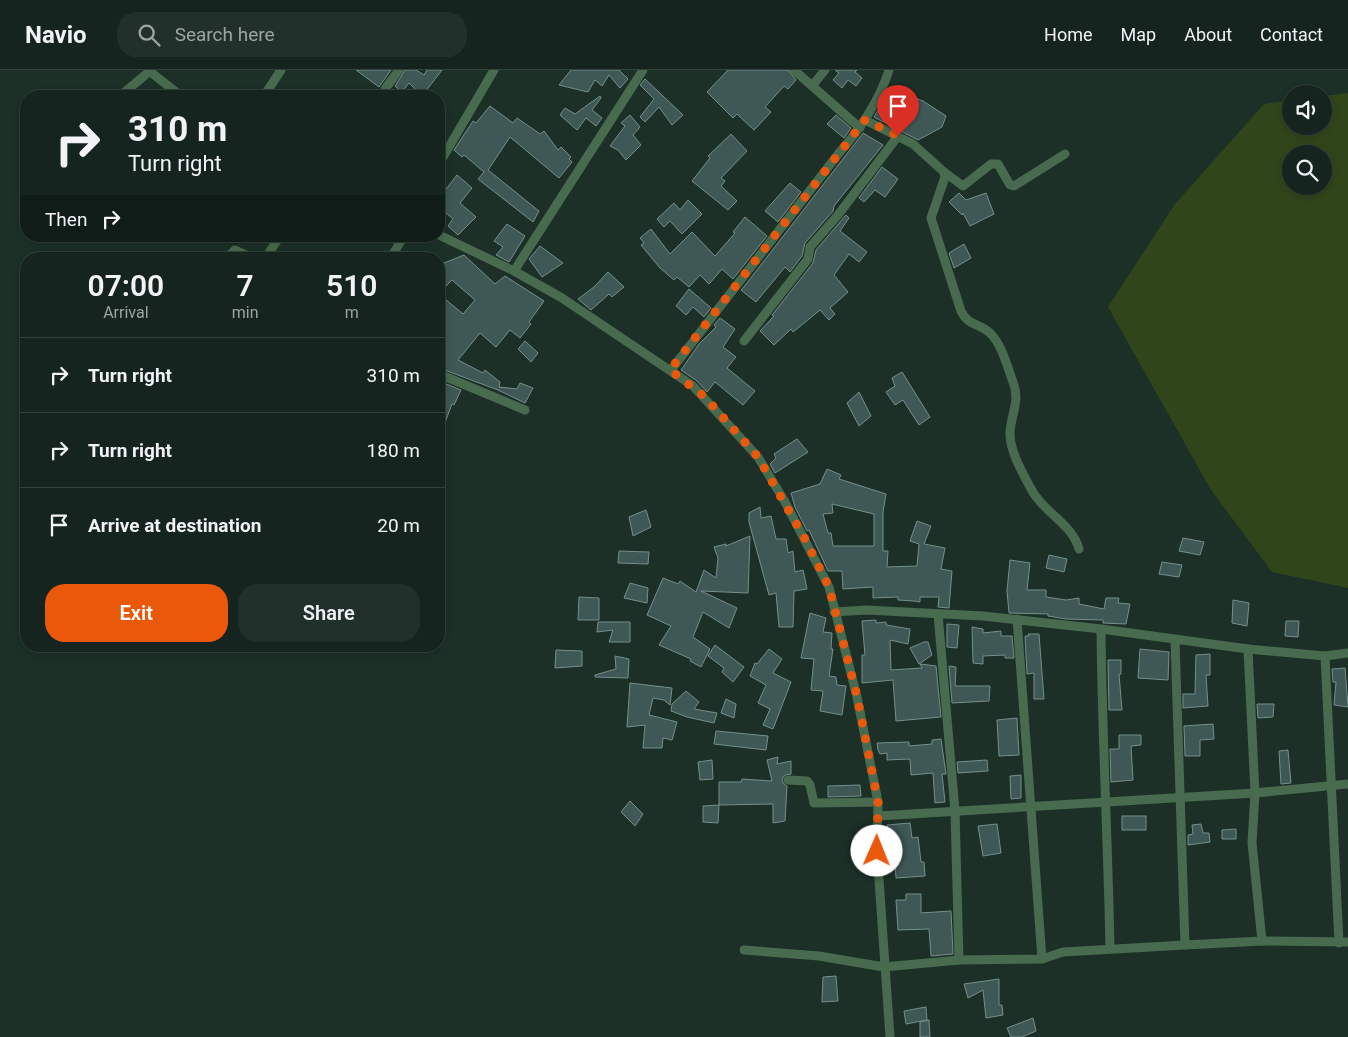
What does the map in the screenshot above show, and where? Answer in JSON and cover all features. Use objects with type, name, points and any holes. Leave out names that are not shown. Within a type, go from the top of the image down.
[{"type":"street","points":[[268,90],[281,70]]},
{"type":"street","points":[[385,89],[399,70]]},
{"type":"street","points":[[445,154],[494,70]]},
{"type":"street","points":[[514,271],[643,70]]},
{"type":"street","points":[[794,70],[812,86],[863,124],[898,136],[913,144],[944,172],[963,186],[992,164],[998,164],[1010,185],[1014,186],[1065,154]]},
{"type":"street","points":[[812,86],[825,70]]},
{"type":"street","points":[[670,370],[863,124],[884,86],[890,70]]},
{"type":"street","points":[[127,90],[149,71],[173,90]]},
{"type":"street","points":[[744,341],[808,259],[810,247],[857,192],[898,136]]},
{"type":"street","points":[[944,172],[945,177],[930,218],[961,311],[965,320],[988,331],[998,344],[1016,395],[1010,431],[1013,448],[1031,489],[1042,505],[1073,533],[1079,549]]},
{"type":"street","points":[[445,238],[514,271],[562,298],[670,370],[705,397],[758,457],[805,539],[829,587],[857,696],[878,802],[877,851],[890,1037]]},
{"type":"street","points":[[445,376],[526,410]]},
{"type":"street","points":[[834,612],[866,610],[1017,619],[1101,628],[1174,641],[1248,649],[1325,656],[1348,653]]},
{"type":"street","points":[[938,614],[956,811],[959,960]]},
{"type":"street","points":[[1017,619],[1042,959]]},
{"type":"street","points":[[1101,628],[1110,949]]},
{"type":"street","points":[[1174,641],[1185,945]]},
{"type":"street","points":[[1248,649],[1254,793],[1252,843],[1262,941]]},
{"type":"street","points":[[744,950],[819,956],[884,967],[959,960],[1042,959],[1063,952],[1110,949],[1262,941],[1344,942],[1330,786],[1325,656]]},
{"type":"street","points":[[788,780],[807,781],[814,803],[878,802]]},
{"type":"street","points":[[878,816],[1254,793],[1348,784]]},
{"type":"green space","points":[[1348,93],[1348,588],[1272,572],[1211,490],[1108,307],[1175,204],[1264,104],[1282,101],[1282,135],[1332,135],[1332,95]]},
{"type":"building","points":[[356,70],[391,70],[379,87]]},
{"type":"building","points":[[405,70],[416,70],[424,75],[427,70],[442,70],[427,90],[416,90],[409,83],[404,90],[400,90],[395,86]]},
{"type":"building","points":[[571,70],[619,70],[628,79],[620,88],[609,75],[602,86],[595,80],[588,92],[559,85]]},
{"type":"building","points":[[728,70],[788,70],[796,80],[788,89],[784,86],[765,107],[771,112],[754,130],[737,114],[733,118],[707,92]]},
{"type":"building","points":[[835,70],[857,70],[855,72],[862,78],[856,86],[848,80],[842,88],[833,80],[839,73]]},
{"type":"building","points":[[645,79],[683,115],[672,125],[659,107],[645,122],[640,117],[654,99],[640,85]]},
{"type":"building","points":[[891,88],[923,101],[946,116],[942,127],[918,140],[874,117]]},
{"type":"building","points":[[600,96],[601,98],[592,110],[602,118],[596,126],[586,118],[577,130],[560,115],[565,108],[575,114]]},
{"type":"building","points":[[490,106],[513,123],[517,118],[540,134],[544,131],[558,150],[561,147],[571,157],[569,159],[572,162],[559,178],[510,137],[488,170],[539,211],[533,222],[478,179],[484,172],[464,155],[462,157],[454,150],[473,121],[476,123]]},
{"type":"building","points":[[630,115],[640,127],[633,135],[641,145],[626,160],[618,150],[610,146],[625,126],[621,123]]},
{"type":"building","points":[[836,115],[851,128],[844,138],[827,124]]},
{"type":"building","points":[[863,133],[883,145],[834,206],[833,211],[805,243],[802,256],[790,272],[785,267],[756,302],[741,290]]},
{"type":"building","points":[[731,134],[747,151],[721,178],[725,181],[721,186],[737,201],[728,210],[692,181],[710,158],[708,156]]},
{"type":"building","points":[[882,167],[898,179],[885,197],[875,190],[864,202],[859,198]]},
{"type":"building","points":[[457,175],[472,188],[460,203],[476,217],[458,235],[448,226],[453,219],[445,212],[445,190]]},
{"type":"building","points":[[790,183],[801,192],[778,222],[765,211]]},
{"type":"building","points":[[959,193],[966,200],[986,193],[994,214],[970,226],[963,213],[962,215],[949,202]]},
{"type":"building","points":[[688,200],[702,214],[682,234],[670,221],[664,227],[657,219],[674,203],[680,210]]},
{"type":"building","points":[[846,215],[849,218],[840,231],[867,252],[859,262],[849,254],[834,275],[848,292],[830,308],[835,314],[829,320],[820,310],[793,332],[791,329],[774,345],[760,331],[774,316],[772,315],[813,263],[816,250]]},
{"type":"building","points":[[745,217],[767,236],[733,279],[722,269],[709,284],[700,275],[689,287],[677,277],[674,280],[660,268],[641,245],[644,243],[640,238],[651,229],[670,254],[692,232],[715,256],[735,233],[733,232]]},
{"type":"building","points":[[507,224],[525,236],[509,262],[496,255],[503,247],[494,241]]},
{"type":"building","points":[[964,244],[971,258],[954,268],[949,253]]},
{"type":"building","points":[[540,246],[563,263],[542,277],[529,259]]},
{"type":"building","points":[[464,255],[495,284],[505,276],[544,301],[529,322],[531,324],[520,338],[510,330],[496,347],[480,333],[458,360],[483,373],[485,370],[500,382],[499,387],[517,389],[520,383],[533,388],[525,403],[498,390],[445,370],[445,299],[463,314],[475,300],[452,280],[445,287],[445,263]]},
{"type":"building","points":[[608,272],[624,287],[612,297],[609,294],[591,310],[578,299],[594,287]]},
{"type":"building","points":[[689,289],[711,308],[704,317],[693,307],[686,315],[676,306]]},
{"type":"building","points":[[720,318],[735,329],[723,347],[736,357],[727,368],[755,391],[743,405],[715,382],[707,392],[697,381],[681,370],[699,344],[716,327],[714,325]]},
{"type":"building","points":[[525,341],[538,353],[531,362],[518,349]]},
{"type":"building","points":[[902,372],[930,417],[919,425],[903,400],[895,405],[886,392],[895,386],[892,378]]},
{"type":"building","points":[[445,383],[461,390],[454,405],[452,404],[445,423]]},
{"type":"building","points":[[859,392],[871,416],[859,426],[847,403]]},
{"type":"building","points":[[797,439],[808,452],[775,473],[770,464],[776,458],[774,454]]},
{"type":"building","points":[[827,469],[841,475],[839,479],[886,494],[883,512],[883,551],[888,551],[887,567],[917,566],[919,544],[910,541],[917,521],[931,526],[924,544],[945,548],[941,569],[952,571],[949,608],[938,607],[939,597],[920,597],[920,602],[898,600],[898,597],[873,598],[873,587],[843,589],[842,571],[828,571],[809,530],[807,531],[795,507],[791,493],[820,484]],"holes":[[[832,504],[874,514],[874,546],[833,546],[831,533],[828,533],[823,514],[833,513]]]},
{"type":"building","points":[[760,507],[761,518],[771,516],[776,539],[786,539],[788,553],[793,551],[795,572],[803,570],[807,589],[794,591],[793,627],[779,627],[776,593],[769,595],[749,522],[749,513]]},
{"type":"building","points":[[646,510],[651,527],[633,536],[629,517]]},
{"type":"building","points":[[750,536],[748,593],[701,591],[737,608],[729,628],[703,612],[693,637],[710,649],[701,667],[690,661],[691,659],[659,645],[671,626],[647,615],[663,578],[678,584],[680,581],[696,592],[704,570],[716,578],[718,558],[714,547],[726,544],[726,546]]},
{"type":"building","points":[[1183,538],[1204,542],[1200,555],[1179,551]]},
{"type":"building","points":[[619,551],[649,552],[648,564],[618,563]]},
{"type":"building","points":[[1049,555],[1067,559],[1064,572],[1046,568]]},
{"type":"building","points":[[1010,560],[1030,563],[1027,590],[1046,590],[1046,597],[1066,600],[1079,598],[1079,604],[1104,609],[1106,598],[1119,598],[1118,603],[1130,604],[1126,624],[1103,623],[1103,620],[1066,619],[1048,616],[1048,614],[1009,613],[1007,591]]},
{"type":"building","points":[[1162,562],[1182,565],[1179,577],[1159,574]]},
{"type":"building","points":[[630,583],[648,588],[647,603],[624,598]]},
{"type":"building","points":[[579,597],[599,598],[599,620],[578,620]]},
{"type":"building","points":[[1233,600],[1249,603],[1247,626],[1232,623]]},
{"type":"building","points":[[810,613],[826,618],[823,632],[832,633],[831,649],[833,649],[829,676],[836,677],[837,685],[846,686],[842,715],[820,711],[823,691],[811,690],[814,659],[801,658]]},
{"type":"building","points":[[876,620],[876,623],[886,622],[886,625],[910,629],[908,644],[890,640],[891,670],[922,668],[920,664],[936,666],[941,717],[896,721],[893,680],[862,683],[862,655],[865,655],[862,621]]},
{"type":"building","points":[[1286,621],[1299,621],[1298,637],[1285,636]]},
{"type":"building","points":[[598,622],[630,622],[630,642],[609,642],[613,630],[597,632]]},
{"type":"building","points":[[947,624],[959,625],[957,648],[947,647]]},
{"type":"building","points":[[972,627],[983,629],[983,633],[1001,631],[1001,636],[1012,636],[1014,658],[1005,658],[1005,655],[983,656],[983,664],[973,663]]},
{"type":"building","points":[[1028,634],[1039,634],[1044,699],[1034,699],[1034,673],[1027,674],[1025,636],[1029,636]]},
{"type":"building","points":[[928,642],[932,655],[919,664],[910,648]]},
{"type":"building","points":[[715,645],[744,667],[733,682],[722,672],[724,668],[708,656]]},
{"type":"building","points":[[769,649],[782,659],[773,673],[791,682],[773,729],[763,725],[770,709],[758,703],[766,685],[750,676],[755,663],[757,664]]},
{"type":"building","points":[[1140,649],[1169,652],[1168,680],[1138,678]]},
{"type":"building","points":[[556,650],[582,651],[582,666],[555,668]]},
{"type":"building","points":[[1210,654],[1210,675],[1206,675],[1208,706],[1183,708],[1183,694],[1195,694],[1196,655]]},
{"type":"building","points":[[615,656],[629,659],[628,678],[595,677],[595,675],[616,669]]},
{"type":"building","points":[[1108,660],[1121,660],[1121,674],[1119,674],[1122,710],[1109,710]]},
{"type":"building","points":[[949,666],[956,667],[955,686],[990,686],[989,701],[952,703]]},
{"type":"building","points":[[1345,668],[1348,707],[1334,705],[1336,682],[1333,682],[1332,669]]},
{"type":"building","points":[[630,683],[672,688],[670,705],[664,700],[653,698],[649,715],[677,722],[672,740],[663,738],[662,748],[643,748],[645,725],[627,727]]},
{"type":"building","points":[[686,691],[699,702],[694,709],[717,713],[714,723],[671,711],[672,704]]},
{"type":"building","points":[[726,699],[736,704],[734,718],[721,713]]},
{"type":"building","points":[[1257,704],[1274,704],[1273,717],[1258,718]]},
{"type":"building","points":[[1017,718],[1019,755],[999,756],[997,720]]},
{"type":"building","points":[[1213,724],[1214,739],[1200,740],[1200,756],[1185,756],[1184,726]]},
{"type":"building","points":[[716,731],[768,736],[766,750],[714,744]]},
{"type":"building","points":[[1119,735],[1141,735],[1141,745],[1131,746],[1133,780],[1111,782],[1110,749],[1119,749]]},
{"type":"building","points":[[941,739],[946,774],[942,774],[945,802],[935,803],[933,773],[911,775],[910,759],[887,760],[887,753],[880,754],[877,743],[909,742],[909,746],[932,744],[932,740]]},
{"type":"building","points":[[1288,750],[1291,783],[1281,784],[1279,751]]},
{"type":"building","points":[[778,757],[777,764],[791,761],[791,774],[785,775],[782,779],[783,783],[787,786],[785,821],[773,823],[773,804],[719,805],[719,782],[741,782],[742,779],[772,781],[767,760]]},
{"type":"building","points":[[712,760],[713,779],[700,780],[698,762]]},
{"type":"building","points":[[987,760],[988,771],[958,773],[957,762]]},
{"type":"building","points":[[1021,775],[1021,798],[1011,799],[1010,776]]},
{"type":"building","points":[[860,785],[861,796],[828,797],[828,786]]},
{"type":"building","points":[[630,801],[643,814],[635,826],[621,812]]},
{"type":"building","points":[[719,805],[718,823],[703,822],[703,806]]},
{"type":"building","points":[[1122,816],[1146,816],[1146,830],[1122,830]]},
{"type":"building","points":[[910,823],[912,838],[918,837],[925,876],[896,878],[893,838],[889,839],[887,825]]},
{"type":"building","points":[[997,824],[1001,853],[983,856],[978,826]]},
{"type":"building","points":[[1201,824],[1203,833],[1209,833],[1210,842],[1188,845],[1188,835],[1193,834],[1192,825]]},
{"type":"building","points":[[1236,829],[1236,839],[1222,839],[1222,830]]},
{"type":"building","points":[[906,894],[921,894],[921,913],[951,911],[953,954],[931,956],[929,929],[898,930],[896,900],[906,900]]},
{"type":"building","points":[[836,976],[838,1001],[822,1002],[823,977]]},
{"type":"building","points":[[999,979],[999,1005],[1002,1005],[1003,1015],[986,1018],[983,990],[968,998],[964,984]]},
{"type":"building","points":[[926,1007],[927,1020],[906,1024],[904,1011]]},
{"type":"building","points":[[1033,1018],[1036,1031],[1022,1037],[1011,1037],[1007,1028]]},
{"type":"building","points":[[929,1020],[930,1037],[920,1037],[920,1022]]},
{"type":"route","points":[[877,851],[878,802],[857,696],[829,587],[785,502],[758,457],[705,397],[670,370],[700,336],[865,120],[898,136]]}]
